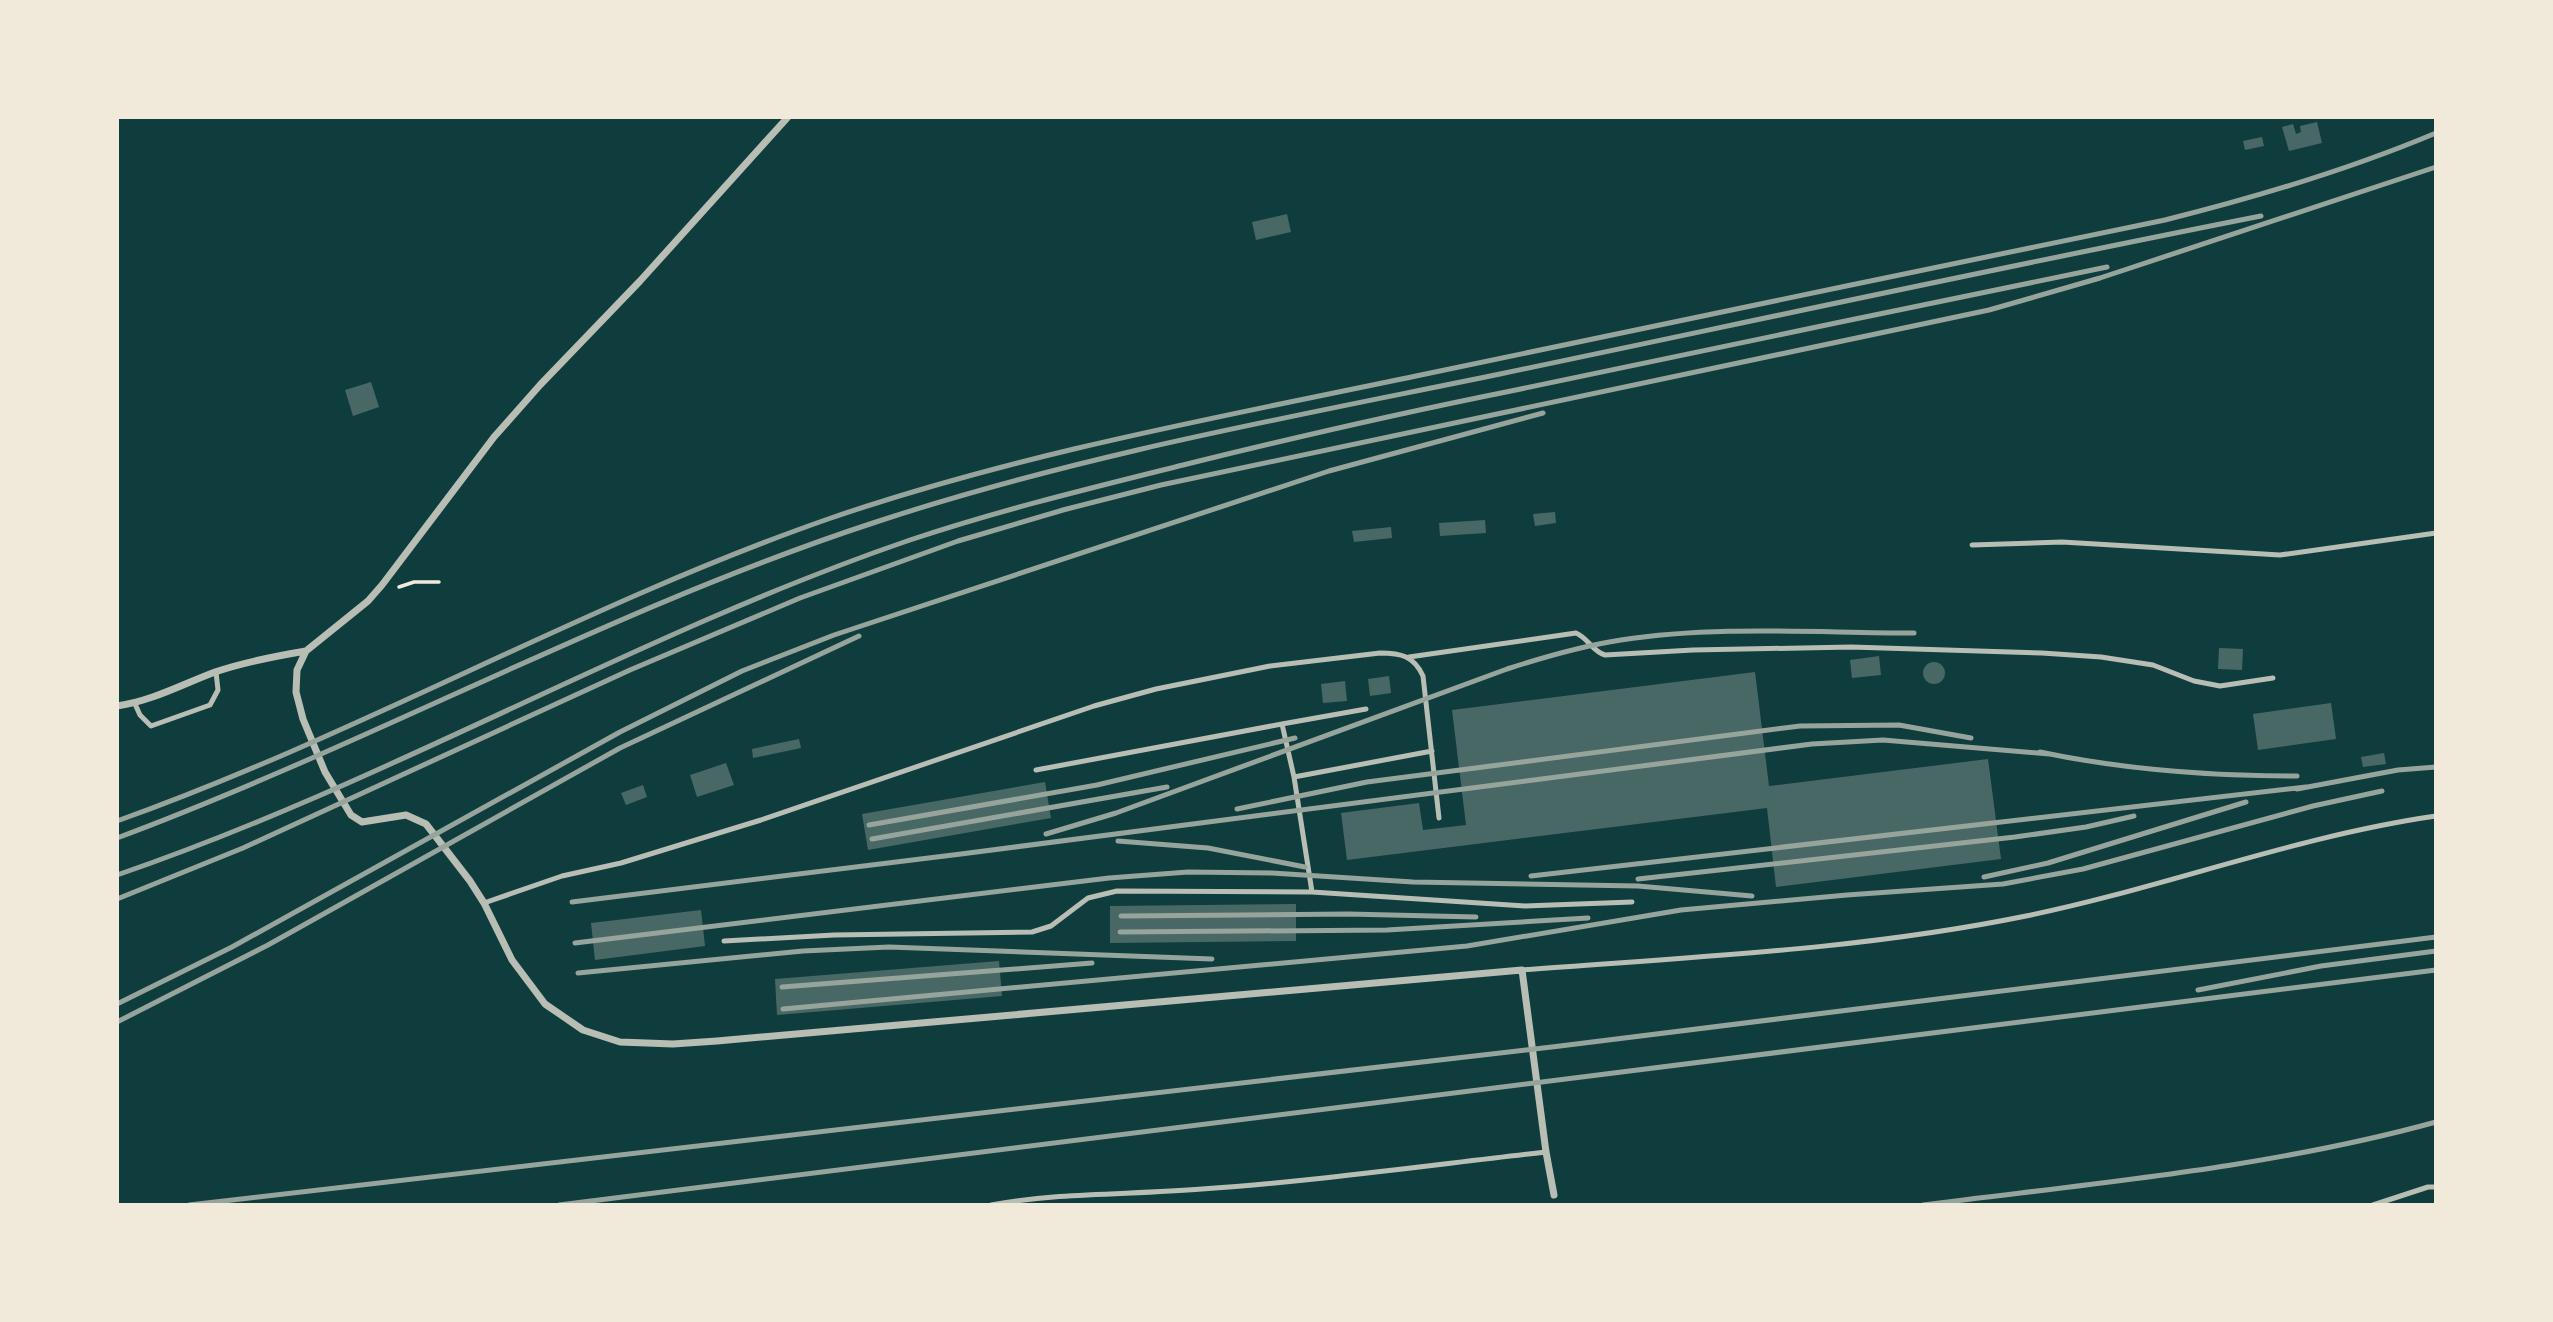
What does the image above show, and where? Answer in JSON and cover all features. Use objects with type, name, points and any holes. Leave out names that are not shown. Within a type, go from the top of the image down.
[{"type":"street","points":[[788,117],[494,437],[368,601],[306,651],[297,670],[296,692],[303,719],[325,772],[351,815],[362,822],[406,815],[426,824],[484,903],[512,960],[545,1004],[571,1023],[595,1035],[634,1044],[717,1041],[1522,970],[1546,1152],[1555,1195]]},
{"type":"street","points":[[117,706],[135,704],[216,672],[266,658],[306,651]]},
{"type":"lane","points":[[1972,545],[2062,542],[2280,555],[2436,533]]},
{"type":"lane","points":[[1409,657],[1576,633],[1583,636],[1598,653],[1605,655],[1693,650],[1851,647],[2042,653],[2101,657],[2154,665],[2194,681],[2220,686],[2273,678]]},
{"type":"lane","points":[[484,903],[562,876],[621,863],[761,820],[944,755],[1094,706],[1270,666],[1381,653],[1398,653],[1409,657],[1423,676],[1439,818]]},
{"type":"lane","points":[[135,704],[140,716],[151,726],[178,718],[210,705],[218,690],[216,672]]},
{"type":"lane","points":[[1036,770],[1366,709]]},
{"type":"lane","points":[[1282,724],[1294,777],[1312,892]]},
{"type":"lane","points":[[1294,777],[1432,751]]},
{"type":"lane","points":[[1522,970],[1864,943],[1932,934],[2029,916],[2316,841],[2436,816]]},
{"type":"lane","points":[[724,941],[834,935],[1031,932],[1051,926],[1088,898],[1117,891],[1312,892],[1525,906],[1632,902]]},
{"type":"lane","points":[[991,1205],[1034,1197],[1086,1193],[1202,1189],[1546,1152]]},
{"type":"lane","points":[[2373,1205],[2436,1185]]},
{"type":"path","points":[[392,590],[414,582],[439,582]]},
{"type":"building","points":[[2317,122],[2322,143],[2289,151],[2282,127],[2293,124],[2296,134],[2301,132],[2300,126]]},
{"type":"building","points":[[2262,137],[2264,146],[2245,150],[2243,141]]},
{"type":"building","points":[[1287,214],[1291,232],[1256,240],[1252,222]]},
{"type":"building","points":[[371,382],[379,407],[353,416],[345,390]]},
{"type":"building","points":[[1555,512],[1556,523],[1535,526],[1533,514]]},
{"type":"building","points":[[1485,520],[1486,533],[1440,536],[1439,523]]},
{"type":"building","points":[[1391,527],[1392,538],[1354,542],[1352,531]]},
{"type":"building","points":[[2219,648],[2243,649],[2242,670],[2218,669]]},
{"type":"building","points":[[1879,656],[1881,675],[1852,678],[1850,660]]},
{"type":"building","points":[[1934,662],[1942,665],[1945,673],[1942,681],[1934,684],[1926,681],[1923,673],[1926,665]]},
{"type":"building","points":[[1755,672],[1769,786],[1988,759],[2001,859],[1776,887],[1767,808],[1347,860],[1341,813],[1419,803],[1423,830],[1466,825],[1452,710]]},
{"type":"building","points":[[1389,676],[1391,693],[1370,696],[1368,679]]},
{"type":"building","points":[[1345,681],[1347,701],[1323,703],[1321,684]]},
{"type":"building","points":[[2331,703],[2336,739],[2258,750],[2253,714]]},
{"type":"building","points":[[799,739],[801,748],[753,758],[752,749]]},
{"type":"building","points":[[2384,753],[2386,764],[2363,767],[2361,757]]},
{"type":"building","points":[[726,763],[734,785],[697,797],[690,775]]},
{"type":"building","points":[[1045,782],[1051,818],[868,850],[862,814]]},
{"type":"building","points":[[643,785],[647,797],[626,805],[621,793]]},
{"type":"building","points":[[1296,904],[1296,941],[1110,943],[1110,906]]},
{"type":"building","points":[[701,910],[705,946],[595,960],[591,923]]},
{"type":"building","points":[[999,961],[1002,996],[777,1015],[775,979]]},
{"type":"railway","points":[[117,821],[297,749],[650,589],[831,518],[903,495],[975,474],[1121,438],[2165,220],[2302,182],[2436,133]]},
{"type":"railway","points":[[117,899],[243,848],[630,670],[800,598],[958,541],[1161,485],[1989,310],[2100,278],[2436,167]]},
{"type":"railway","points":[[117,838],[307,760],[683,594],[779,556],[953,498],[1108,457],[1264,422],[2261,216]]},
{"type":"railway","points":[[117,875],[218,838],[317,796],[710,618],[809,577],[944,529],[1080,491],[1347,426],[2107,267]]},
{"type":"railway","points":[[117,1004],[232,947],[620,732],[742,671],[834,635],[1329,471],[1543,413]]},
{"type":"railway","points":[[1046,834],[1116,813],[1507,669],[1578,649],[1657,635],[1730,631],[1914,633]]},
{"type":"railway","points":[[117,1022],[268,945],[620,748],[859,636]]},
{"type":"railway","points":[[1237,809],[1367,782],[1800,726],[1899,725],[1971,738]]},
{"type":"railway","points":[[869,825],[1097,785],[1295,738]]},
{"type":"railway","points":[[572,902],[1812,744],[1883,740],[2049,754]]},
{"type":"railway","points":[[2040,752],[2168,771],[2297,776]]},
{"type":"railway","points":[[2297,789],[2398,770],[2436,767]]},
{"type":"railway","points":[[872,839],[1167,787]]},
{"type":"railway","points":[[1531,876],[2306,787]]},
{"type":"railway","points":[[783,1009],[1467,946],[1681,910],[2003,884],[2083,869],[2313,806],[2382,791]]},
{"type":"railway","points":[[1984,877],[2048,863],[2246,802]]},
{"type":"railway","points":[[1638,879],[2015,837],[2086,827],[2134,816]]},
{"type":"railway","points":[[1118,841],[1208,848],[1305,867]]},
{"type":"railway","points":[[575,943],[1109,878],[1188,872],[1272,873],[1413,882],[1638,886],[1752,896]]},
{"type":"railway","points":[[1121,916],[1348,914],[1476,917]]},
{"type":"railway","points":[[1120,932],[1387,930],[1588,918]]},
{"type":"railway","points":[[189,1205],[1560,1046],[2436,937]]},
{"type":"railway","points":[[578,973],[803,951],[889,947],[1212,959]]},
{"type":"railway","points":[[2198,990],[2321,966],[2436,951]]},
{"type":"railway","points":[[782,987],[1092,963]]},
{"type":"railway","points":[[559,1205],[2436,970]]},
{"type":"railway","points":[[1923,1205],[2245,1163],[2373,1138],[2436,1122]]}]
